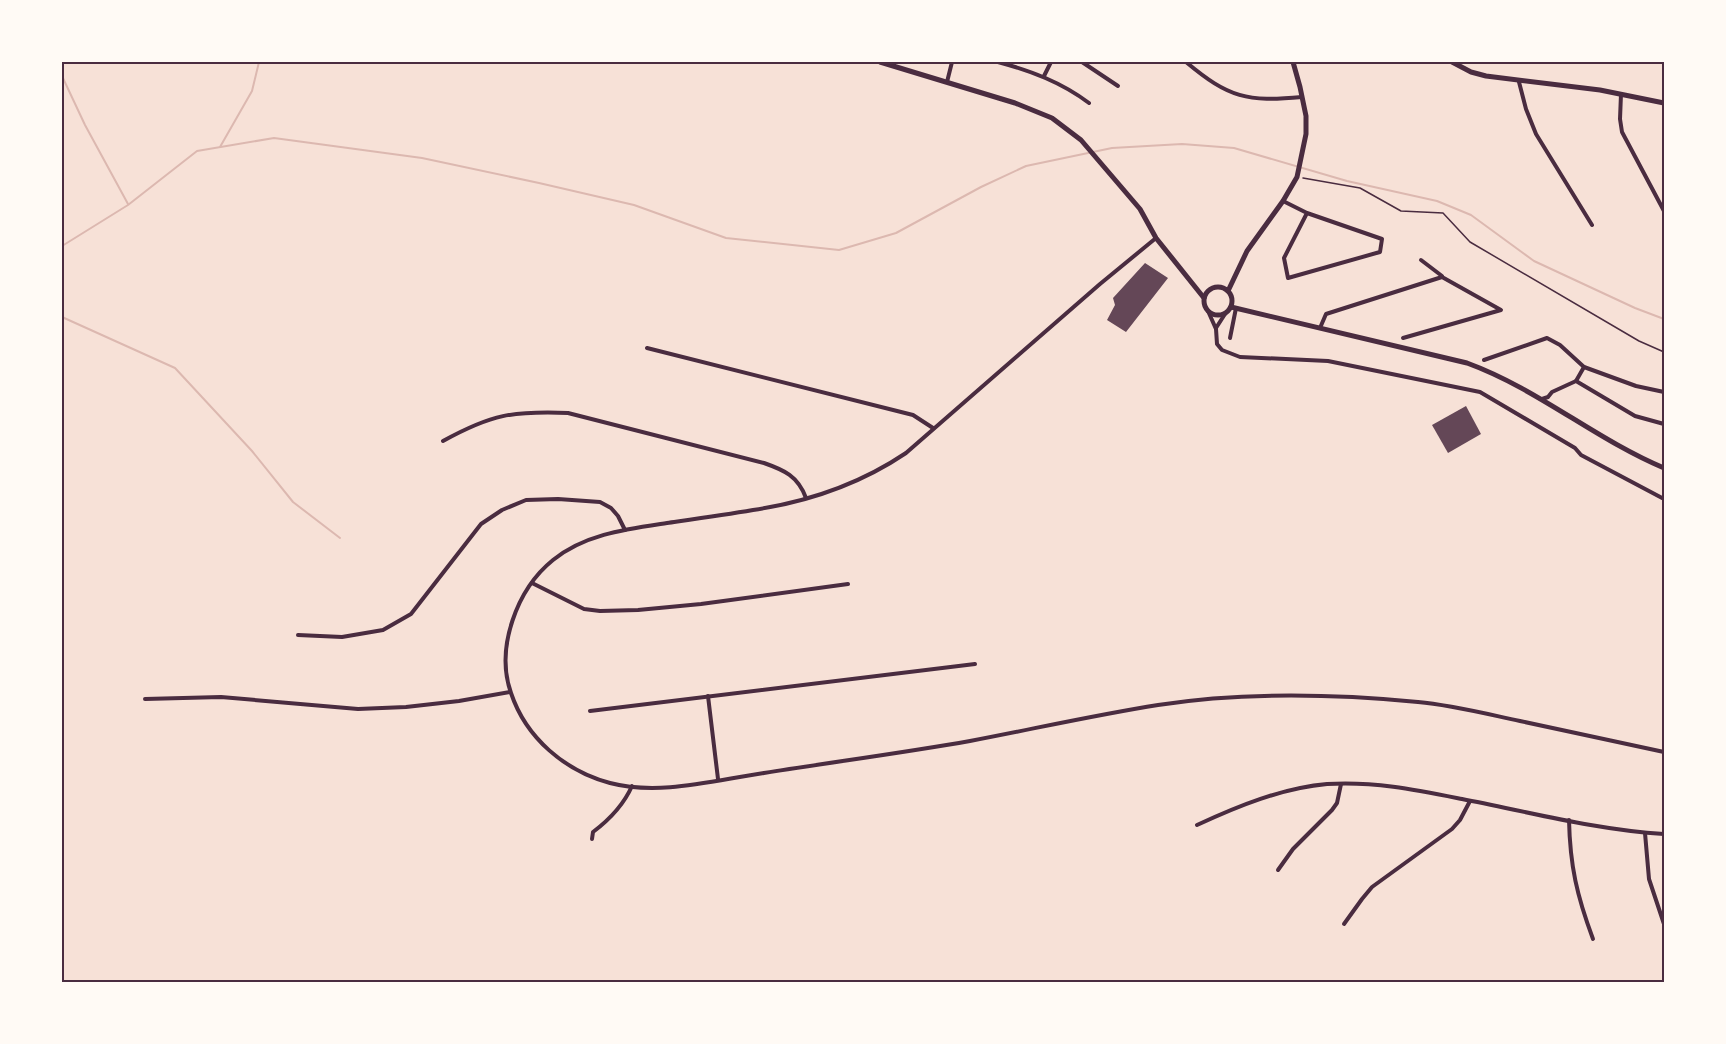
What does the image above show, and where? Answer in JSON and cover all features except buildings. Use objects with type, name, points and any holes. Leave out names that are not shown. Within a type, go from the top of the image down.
[{"type":"street","points":[[880,62],[1015,103],[1052,118],[1082,140],[1140,209],[1156,238],[1204,298],[1216,329],[1217,344],[1222,350],[1240,357],[1328,361],[1480,392],[1575,448],[1581,455],[1665,499]]},
{"type":"street","points":[[947,82],[952,62]]},
{"type":"street","points":[[998,62],[1044,76],[1089,103]]},
{"type":"street","points":[[1044,76],[1051,62]]},
{"type":"street","points":[[1082,62],[1118,86]]},
{"type":"street","points":[[1186,62],[1225,90],[1246,97],[1268,100],[1302,97]]},
{"type":"street","points":[[1228,291],[1247,251],[1283,201],[1297,177],[1306,134],[1306,116],[1293,62]]},
{"type":"street","points":[[1452,62],[1471,72],[1519,82],[1621,94],[1665,103]]},
{"type":"street","points":[[1519,82],[1536,134],[1592,225]]},
{"type":"street","points":[[1621,94],[1620,119],[1623,132],[1665,211]]},
{"type":"street","points":[[1283,201],[1307,213],[1382,240],[1380,252],[1288,278],[1284,258],[1307,213]]},
{"type":"street","points":[[1156,238],[906,453],[883,468],[854,482],[806,498],[759,509],[625,530],[588,540],[551,561],[532,582],[514,613],[508,636],[507,662],[510,692],[533,732],[547,749],[564,763],[586,775],[613,784],[665,788],[965,742],[1161,705],[1258,697],[1331,697],[1421,702],[1665,752]]},
{"type":"street","points":[[1403,338],[1502,310],[1442,277],[1421,260]]},
{"type":"street","points":[[1320,328],[1326,314],[1442,277]]},
{"type":"street","points":[[1204,298],[1208,291],[1215,287],[1228,291],[1234,308],[1230,338]]},
{"type":"street","points":[[1216,329],[1225,314],[1234,308],[1467,363],[1496,373],[1634,456],[1665,468]]},
{"type":"street","points":[[1208,311],[1216,315],[1225,314]]},
{"type":"street","points":[[1484,360],[1547,338],[1560,345],[1584,368],[1636,387],[1665,392]]},
{"type":"street","points":[[647,348],[914,415],[933,428]]},
{"type":"street","points":[[1541,399],[1576,381],[1584,368]]},
{"type":"street","points":[[1576,381],[1635,417],[1665,424]]},
{"type":"street","points":[[443,441],[474,424],[506,414],[568,413],[774,466],[795,478],[806,498]]},
{"type":"street","points":[[298,635],[342,637],[363,634],[383,630],[402,620],[411,614],[481,524],[502,510],[526,500],[558,499],[600,502],[611,508],[625,530]]},
{"type":"street","points":[[532,582],[584,609],[600,611],[701,604],[848,584]]},
{"type":"street","points":[[590,711],[975,664]]},
{"type":"street","points":[[144,699],[221,697],[357,709],[406,707],[510,692]]},
{"type":"street","points":[[708,696],[718,779]]},
{"type":"street","points":[[1197,825],[1227,810],[1293,790],[1362,783],[1398,786],[1569,820],[1645,833],[1665,834]]},
{"type":"street","points":[[1278,870],[1298,843],[1332,810],[1337,803],[1341,784]]},
{"type":"street","points":[[591,839],[593,832],[603,825],[625,801],[632,786]]},
{"type":"street","points":[[1344,924],[1372,887],[1452,829],[1460,820],[1470,801]]},
{"type":"street","points":[[1569,820],[1572,870],[1579,900],[1593,939]]},
{"type":"street","points":[[1645,833],[1649,879],[1665,924]]},
{"type":"path","points":[[1297,177],[1360,188],[1401,212],[1443,213],[1470,242],[1639,341],[1665,352]]},
{"type":"waterway","points":[[220,147],[252,91],[259,62]]},
{"type":"waterway","points":[[62,76],[85,125],[128,204]]},
{"type":"waterway","points":[[62,246],[128,205],[197,151],[274,138],[422,158],[539,183],[634,205],[726,238],[839,250],[896,233],[981,187],[1026,166],[1112,148],[1182,144],[1234,148],[1347,181],[1437,201],[1471,215],[1534,261],[1664,319]]},
{"type":"waterway","points":[[62,317],[175,368],[252,451],[293,502],[340,538]]}]
